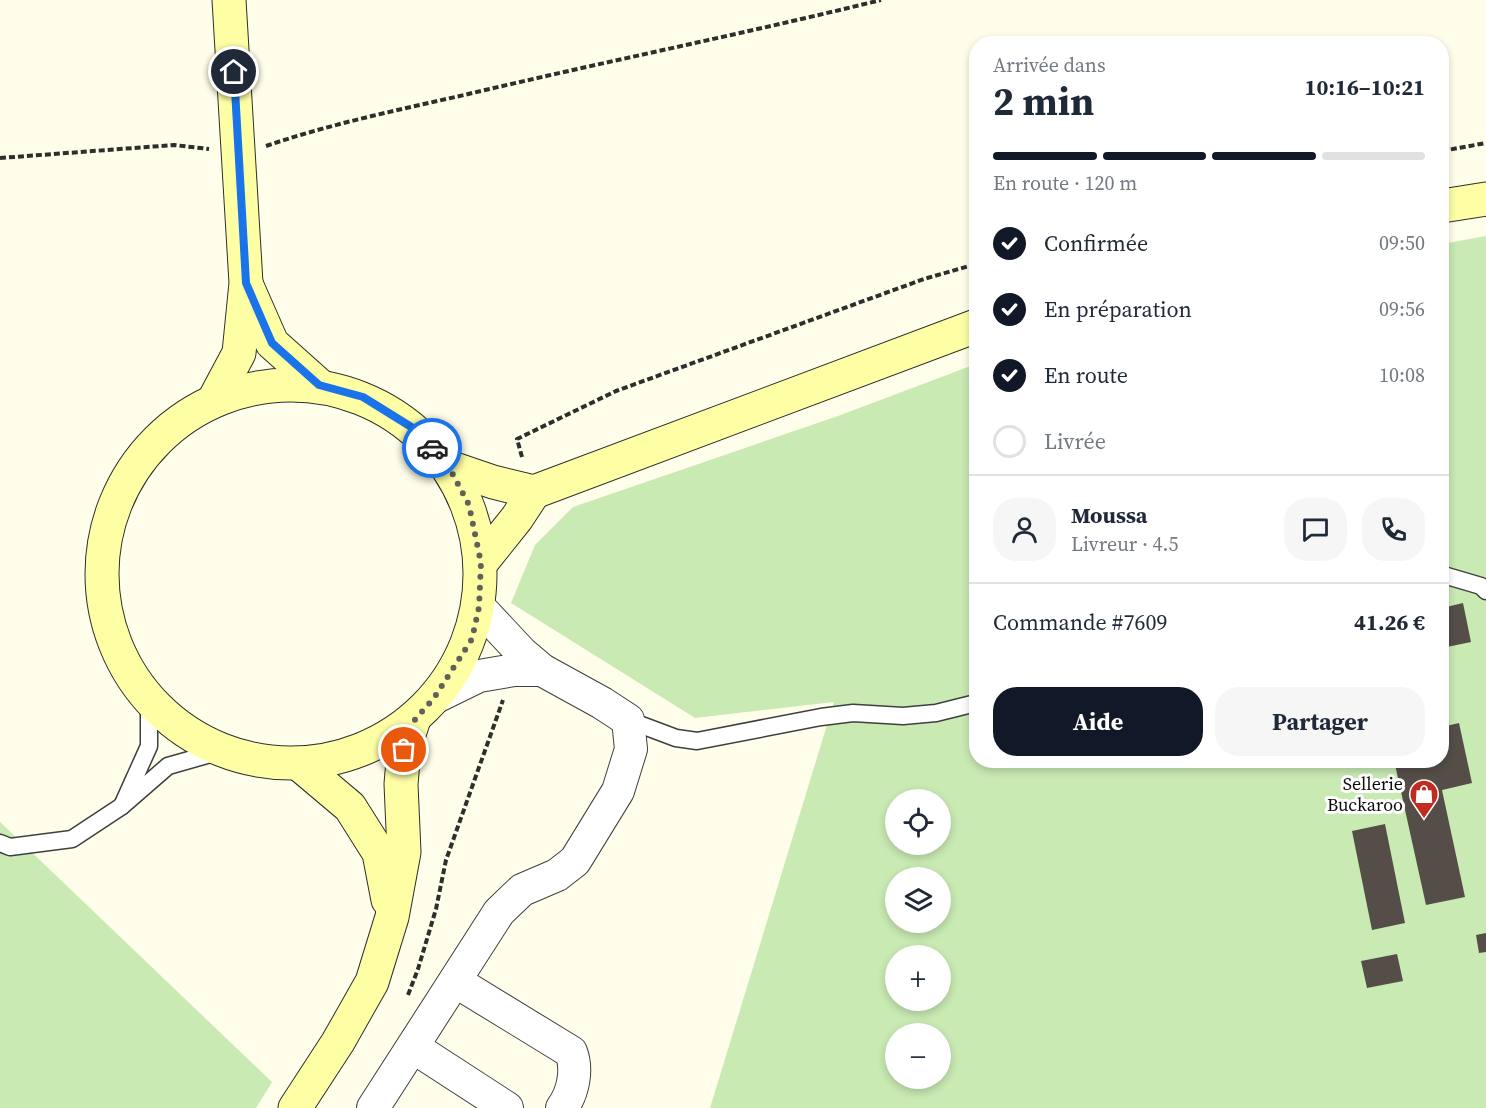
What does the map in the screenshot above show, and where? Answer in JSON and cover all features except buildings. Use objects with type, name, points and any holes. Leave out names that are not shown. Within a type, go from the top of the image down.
[{"type":"main road","points":[[215,398],[239,353],[246,283],[229,0]]},
{"type":"main road","points":[[1449,205],[1486,199]]},
{"type":"main road","points":[[246,283],[272,343],[319,385]]},
{"type":"main road","points":[[449,467],[493,482],[534,492],[969,329]]},
{"type":"main road","points":[[264,385],[319,385],[363,397],[413,428],[449,467],[469,505],[481,563],[479,607],[472,639],[434,698],[413,722],[362,750],[299,764],[260,762],[221,751],[149,702],[126,672],[100,593],[107,521],[140,455],[215,398],[264,385]]},
{"type":"main road","points":[[481,563],[517,518],[534,492]]},
{"type":"main road","points":[[295,1108],[372,982],[392,917],[404,852],[401,784],[404,750],[413,722]]},
{"type":"main road","points":[[299,764],[350,807],[379,853],[392,917]]},
{"type":"street","points":[[479,607],[522,653],[528,670]]},
{"type":"street","points":[[373,1108],[499,912],[522,890],[557,875],[574,861],[618,791],[631,749],[628,720],[602,703],[528,670],[479,676],[434,698]]},
{"type":"street","points":[[455,981],[571,1052],[576,1064],[569,1098],[562,1108]]},
{"type":"street","points":[[413,1047],[507,1108]]},
{"type":"lane","points":[[1449,577],[1481,586],[1486,591]]},
{"type":"lane","points":[[122,806],[149,746],[149,702]]},
{"type":"lane","points":[[628,720],[676,738],[697,741],[821,717],[853,713],[903,716],[936,713],[969,705]]},
{"type":"lane","points":[[0,843],[10,847],[72,840],[122,806],[168,766],[221,751]]},
{"type":"path","points":[[0,158],[174,145],[252,152],[309,132],[881,0]]},
{"type":"path","points":[[1449,150],[1486,143]]},
{"type":"path","points":[[534,492],[516,439],[616,391],[924,279],[969,266]]},
{"type":"path","points":[[407,998],[433,919],[446,860],[528,670]]},
{"type":"green space","points":[[1486,236],[1486,1108],[710,1108],[834,702],[695,718],[511,603],[535,545],[573,507],[838,416],[969,367],[969,768],[1449,768],[1449,243]]},
{"type":"green space","points":[[0,822],[272,1082],[256,1108],[0,1108]]},
{"type":"way so far","points":[[404,750],[413,722],[434,698],[472,639],[479,607],[481,563],[469,505],[449,467],[432,448]]},
{"type":"place","name":"Sellerie Buckaroo","points":[[1424,820]]},
{"type":"route","points":[[234,72],[246,283],[272,343],[319,385],[363,397],[413,428],[432,448]]}]
